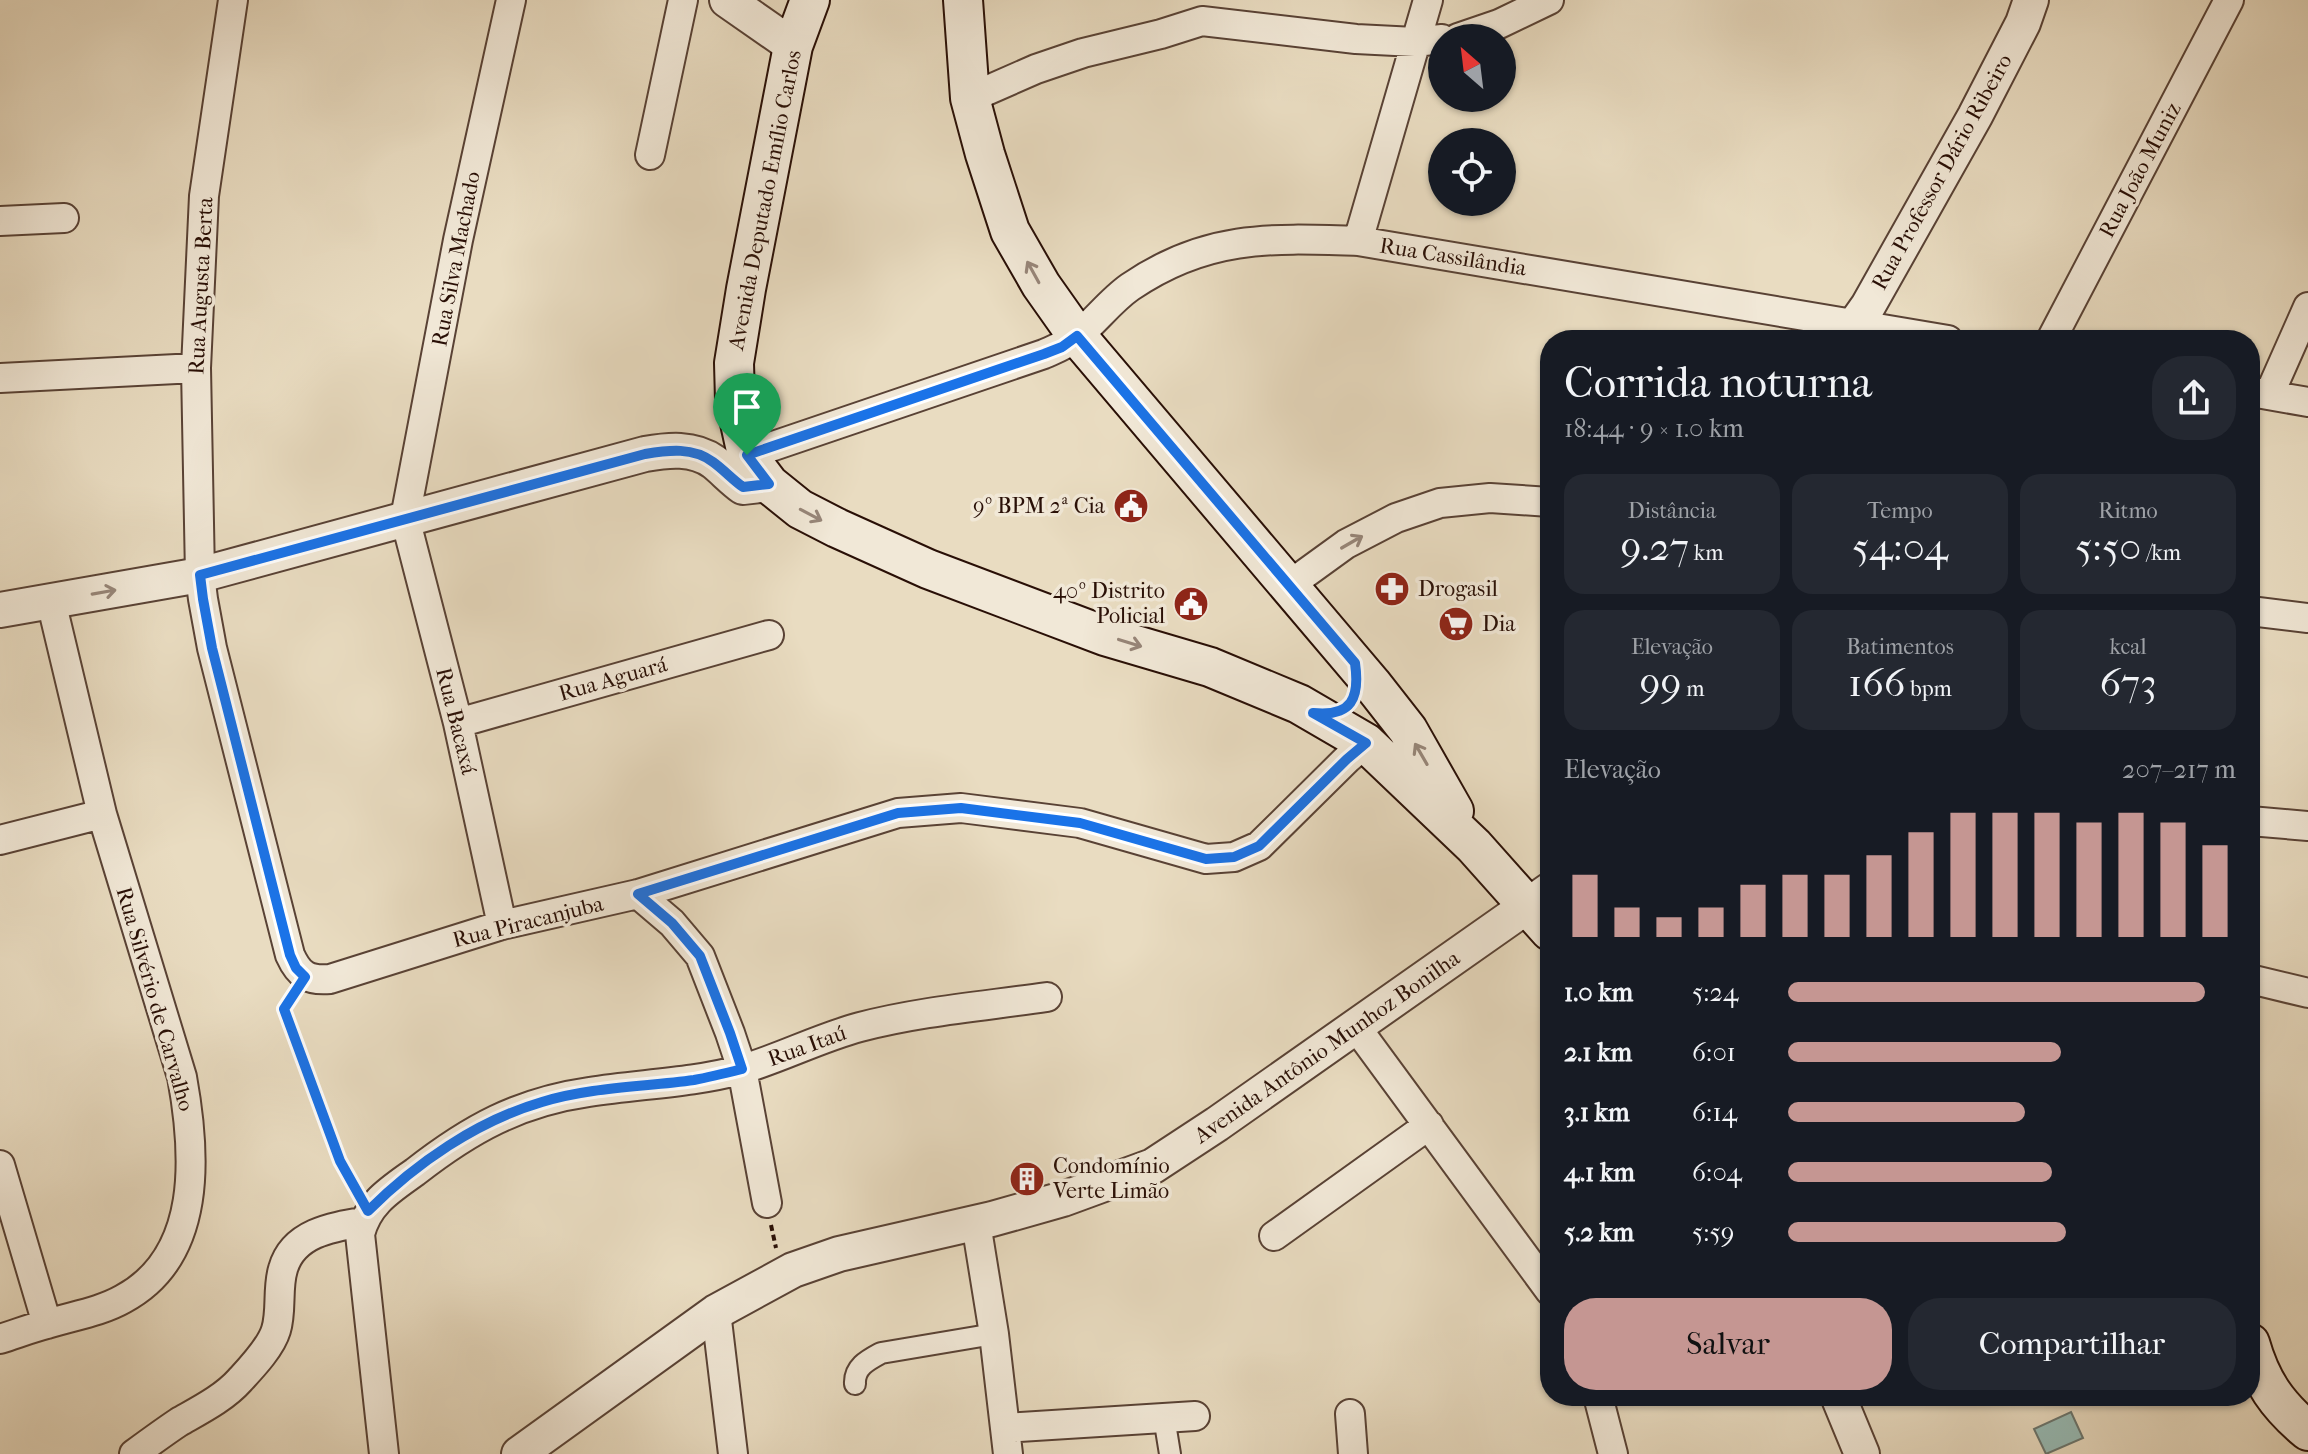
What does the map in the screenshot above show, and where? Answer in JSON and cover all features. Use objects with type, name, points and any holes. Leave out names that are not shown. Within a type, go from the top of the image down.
[{"type":"main road","name":"Avenida Deputado Emílio Carlos","points":[[758,470],[735,400],[734,363],[793,46],[810,0]]},
{"type":"main road","points":[[963,0],[970,98],[985,154],[1010,231],[1041,285],[1077,336],[1355,663],[1408,730],[1474,846]]},
{"type":"main road","points":[[758,470],[800,509],[928,569],[1105,636],[1210,667],[1299,704],[1366,743],[1540,911]]},
{"type":"main road","points":[[1313,713],[1338,713],[1354,700],[1358,681],[1355,663]]},
{"type":"main road","points":[[2260,1375],[2281,1408],[2308,1431]]},
{"type":"street","name":"Rua Augusta Berta","points":[[233,0],[204,196],[196,368],[200,575],[212,648],[286,940],[296,968],[305,977]]},
{"type":"street","name":"Rua Silva Machado","points":[[405,518],[458,240],[511,0]]},
{"type":"street","points":[[650,155],[683,0]]},
{"type":"street","points":[[727,0],[793,46]]},
{"type":"street","points":[[1428,0],[1429,24]]},
{"type":"street","points":[[1499,24],[1549,0]]},
{"type":"street","name":"Rua Professor Dário Ribeiro","points":[[1850,330],[1868,306],[1975,116],[2023,23],[2031,0]]},
{"type":"street","name":"Rua João Muniz","points":[[2056,330],[2229,0]]},
{"type":"street","points":[[970,98],[1048,65],[1200,10],[1356,39],[1428,41]]},
{"type":"street","points":[[1358,241],[1428,44]]},
{"type":"street","points":[[0,221],[64,218]]},
{"type":"street","name":"Rua Cassilândia","points":[[758,470],[1062,347],[1128,288],[1165,267],[1208,248],[1249,241],[1358,241],[1838,330]]},
{"type":"street","points":[[2308,307],[2260,393],[2308,402]]},
{"type":"street","points":[[0,378],[196,368]]},
{"type":"street","points":[[0,610],[200,575],[645,454],[669,450],[692,452],[712,461],[743,487],[758,470]]},
{"type":"street","points":[[1288,586],[1346,544],[1396,518],[1440,503],[1490,498],[1540,501]]},
{"type":"street","name":"Rua Bacaxá","points":[[405,518],[458,723],[502,925]]},
{"type":"street","name":"Rua Silvério de Carvalho","points":[[0,1339],[88,1313],[122,1299],[152,1280],[173,1249],[186,1214],[192,1166],[182,1077],[102,814],[51,601]]},
{"type":"street","points":[[2260,612],[2308,618]]},
{"type":"street","name":"Rua Aguará","points":[[458,723],[769,635]]},
{"type":"street","name":"Rua Piracanjuba","points":[[305,977],[330,979],[502,925],[638,894],[898,813],[961,808],[1080,823],[1206,859],[1234,857],[1259,846],[1366,743]]},
{"type":"street","points":[[0,840],[102,814]]},
{"type":"street","points":[[2260,822],[2308,826]]},
{"type":"street","points":[[638,894],[672,923],[700,956],[742,1069],[767,1203]]},
{"type":"street","name":"Avenida Antônio Munhoz Bonilha","points":[[539,1448],[716,1312],[781,1276],[839,1254],[976,1223],[1077,1195],[1153,1166],[1487,935],[1540,918]]},
{"type":"street","points":[[2260,981],[2308,993]]},
{"type":"street","name":"Rua Itaú","points":[[366,1216],[387,1192],[465,1135],[500,1117],[543,1101],[588,1092],[697,1079],[742,1069],[860,1027],[1047,997]]},
{"type":"street","points":[[1356,1027],[1540,1277]]},
{"type":"street","points":[[1274,1236],[1429,1125]]},
{"type":"street","points":[[0,1165],[47,1324]]},
{"type":"street","points":[[134,1454],[239,1382],[276,1330],[283,1269],[301,1241],[366,1216],[360,1245],[384,1454]]},
{"type":"street","points":[[976,1223],[1007,1441],[1164,1417],[1195,1416]]},
{"type":"street","points":[[716,1312],[733,1454]]},
{"type":"street","points":[[855,1384],[859,1368],[881,1353],[994,1334]]},
{"type":"street","points":[[1601,1406],[1613,1454]]},
{"type":"street","points":[[1842,1406],[1862,1454]]},
{"type":"street","points":[[1350,1414],[1353,1454]]},
{"type":"street","points":[[1164,1417],[1170,1454]]},
{"type":"path","points":[[305,977],[284,1009],[340,1161],[366,1216]]},
{"type":"path","points":[[767,1203],[781,1276]]},
{"type":"water","points":[[2071,1412],[2083,1438],[2046,1454],[2034,1429]]},
{"type":"place","name":"9º BPM 2ª Cia","points":[[1131,506]]},
{"type":"place","name":"Drogasil","points":[[1392,589]]},
{"type":"place","name":"40º Distrito Policial","points":[[1191,604]]},
{"type":"place","name":"Dia","points":[[1456,624]]},
{"type":"place","name":"Condomínio Verte Limão","points":[[1027,1179]]},
{"type":"route","points":[[1077,336],[1355,663],[1358,681],[1354,700],[1338,713],[1313,713],[1366,743],[1259,846],[1234,857],[1206,859],[1080,823],[961,808],[898,813],[638,894],[672,923],[700,956],[742,1069],[697,1079],[588,1092],[543,1101],[500,1117],[465,1135],[427,1162],[387,1192],[368,1211],[340,1161],[284,1009],[305,977],[290,955],[212,648],[200,575],[669,450],[692,452],[712,461],[743,487],[769,484],[747,455],[1044,354],[1062,347],[1077,336]]}]
